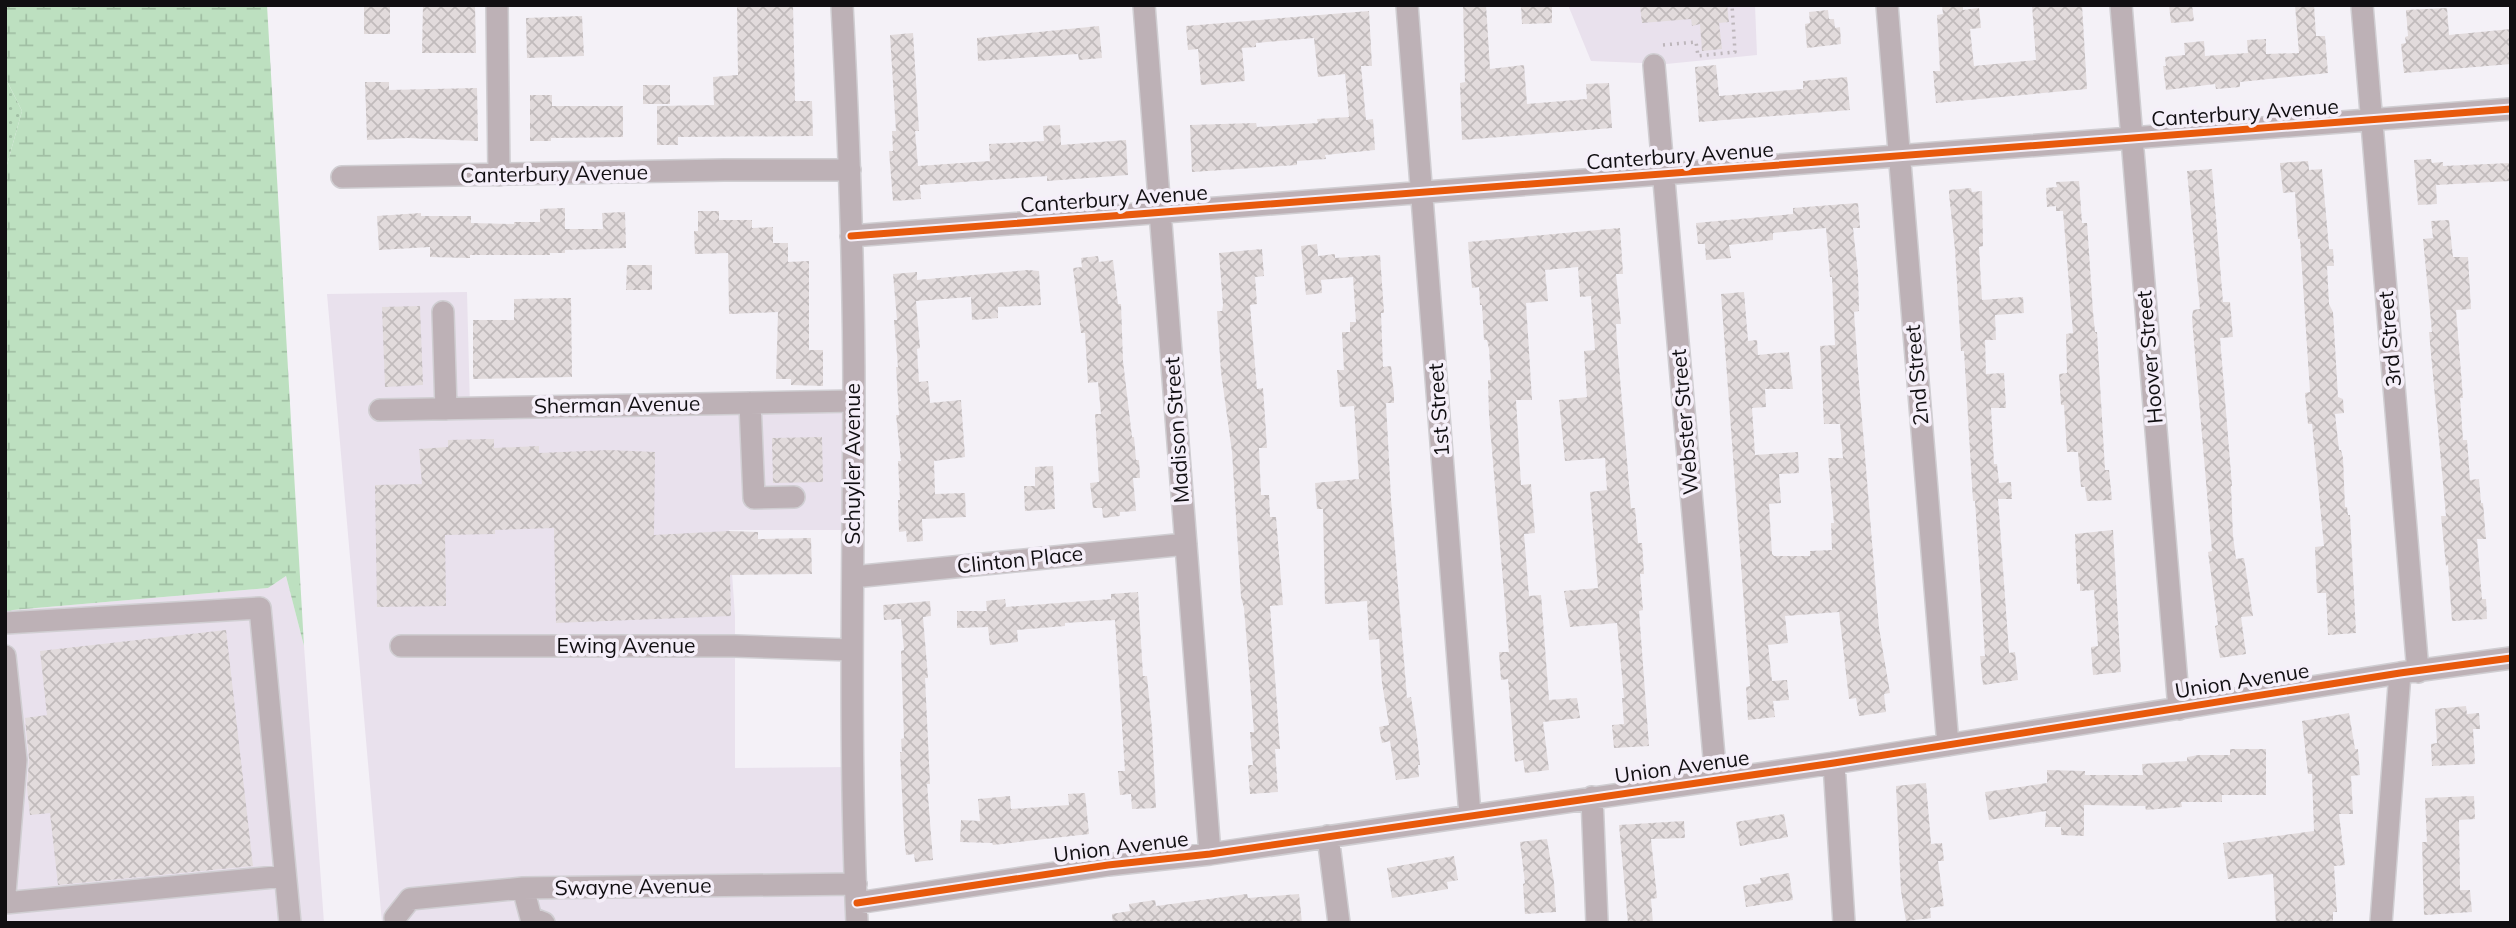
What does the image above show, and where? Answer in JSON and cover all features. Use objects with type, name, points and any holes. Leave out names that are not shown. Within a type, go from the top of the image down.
[{"type":"street","points":[[497,5],[499,175]]},
{"type":"street","name":"Schuyler Avenue","points":[[842,5],[850,170],[854,401],[852,650],[857,903]]},
{"type":"street","name":"Madison Street","points":[[1144,5],[1210,854]]},
{"type":"street","name":"1st Street","points":[[1407,5],[1470,815]]},
{"type":"street","name":"2nd Street","points":[[1887,5],[1948,745]]},
{"type":"street","name":"Hoover Street","points":[[2121,5],[2179,709]]},
{"type":"street","name":"3rd Street","points":[[2362,5],[2409,673],[2381,923]]},
{"type":"street","name":"Webster Street","points":[[1654,65],[1716,780]]},
{"type":"street","name":"Canterbury Avenue","points":[[851,236],[2511,109]]},
{"type":"street","name":"Canterbury Avenue","points":[[342,177],[850,170]]},
{"type":"street","points":[[443,312],[446,409]]},
{"type":"street","name":"Sherman Avenue","points":[[380,410],[854,401]]},
{"type":"street","points":[[750,403],[754,498],[794,496]]},
{"type":"street","name":"Clinton Place","points":[[853,577],[1186,544]]},
{"type":"street","points":[[5,623],[260,608],[290,923]]},
{"type":"street","name":"Ewing Avenue","points":[[401,646],[734,646],[852,650]]},
{"type":"street","points":[[5,656],[16,760],[5,892]]},
{"type":"street","name":"Union Avenue","points":[[857,903],[1716,780],[2511,658]]},
{"type":"street","points":[[1834,762],[1844,923]]},
{"type":"street","points":[[1592,797],[1597,923]]},
{"type":"street","points":[[1328,836],[1339,923]]},
{"type":"street","points":[[5,903],[285,876]]},
{"type":"street","points":[[523,888],[531,918],[544,923]]},
{"type":"street","name":"Swayne Avenue","points":[[396,923],[395,918],[410,899],[523,888],[857,903]]},
{"type":"path","points":[[1654,65],[1651,47],[1696,42],[1698,56],[1735,52],[1732,5]]},
{"type":"shaded area","points":[[1568,5],[1755,5],[1757,55],[1666,64],[1591,61]]},
{"type":"shaded area","points":[[467,292],[470,408],[854,401],[853,530],[729,530],[735,616],[735,768],[854,767],[857,923],[382,923],[327,294]]},
{"type":"shaded area","points":[[286,576],[304,646],[324,923],[5,923],[5,613],[13,610],[268,588]]},
{"type":"green space","points":[[5,5],[267,5],[304,646],[286,576],[268,588],[13,610],[5,613],[5,172],[22,111],[5,77]]},
{"type":"green space","points":[[5,77],[22,111],[5,172]]},
{"type":"building","points":[[364,5],[390,5],[390,34],[364,34]]},
{"type":"building","points":[[423,5],[475,5],[476,53],[422,53]]},
{"type":"building","points":[[737,5],[793,5],[795,101],[812,101],[813,136],[678,137],[678,145],[657,145],[657,106],[714,105],[713,77],[738,75]]},
{"type":"building","points":[[1463,5],[1486,5],[1490,69],[1524,65],[1527,104],[1587,99],[1586,84],[1609,83],[1612,128],[1462,140],[1460,83],[1465,82]]},
{"type":"building","points":[[1521,5],[1552,5],[1552,23],[1522,24]]},
{"type":"building","points":[[1640,5],[1727,5],[1729,22],[1719,23],[1722,49],[1702,51],[1700,24],[1692,26],[1691,19],[1642,23]]},
{"type":"building","points":[[1942,5],[1963,5],[1963,10],[1979,8],[1981,28],[1970,29],[1974,66],[2036,60],[2032,5],[2082,5],[2087,89],[1936,103],[1933,71],[1940,71],[1937,15],[1943,14]]},
{"type":"building","points":[[2169,5],[2192,5],[2194,21],[2171,23]]},
{"type":"building","points":[[2295,5],[2314,5],[2316,36],[2325,36],[2328,73],[2240,82],[2240,87],[2216,89],[2215,84],[2166,90],[2163,66],[2166,66],[2165,57],[2185,55],[2184,43],[2204,41],[2205,56],[2248,53],[2247,40],[2266,39],[2266,54],[2299,53]]},
{"type":"building","points":[[2447,8],[2449,35],[2511,29],[2511,64],[2404,73],[2401,44],[2406,43],[2405,37],[2408,36],[2406,10]]},
{"type":"building","points":[[1828,10],[1829,19],[1834,19],[1835,28],[1840,27],[1841,44],[1807,48],[1805,24],[1810,23],[1809,12]]},
{"type":"building","points":[[1369,11],[1372,66],[1361,66],[1366,120],[1373,119],[1375,150],[1325,155],[1326,159],[1297,161],[1297,165],[1192,172],[1190,125],[1256,123],[1257,127],[1318,123],[1317,119],[1349,117],[1345,74],[1318,77],[1314,38],[1256,43],[1256,47],[1242,48],[1245,81],[1201,85],[1198,49],[1188,50],[1186,26]]},
{"type":"building","points":[[582,16],[584,56],[527,58],[526,18]]},
{"type":"building","points":[[1099,26],[1102,58],[1079,60],[1078,54],[978,61],[977,38]]},
{"type":"building","points":[[913,33],[919,131],[915,131],[918,166],[990,161],[989,144],[1044,141],[1043,126],[1060,125],[1061,145],[1126,140],[1128,175],[1047,181],[1047,176],[920,185],[921,199],[893,201],[889,151],[893,151],[892,131],[896,131],[890,35]]},
{"type":"building","points":[[1716,65],[1719,96],[1803,89],[1803,81],[1847,77],[1850,110],[1699,122],[1695,67]]},
{"type":"building","points":[[365,82],[389,82],[389,90],[477,88],[478,141],[408,138],[367,140]]},
{"type":"building","points":[[643,85],[670,85],[670,104],[643,104]]},
{"type":"building","points":[[530,95],[552,95],[552,106],[623,106],[623,137],[530,141]]},
{"type":"building","points":[[2431,159],[2432,163],[2443,162],[2443,166],[2511,163],[2511,181],[2436,185],[2437,204],[2418,205],[2414,160]]},
{"type":"building","points":[[2308,161],[2309,170],[2322,169],[2329,249],[2333,249],[2334,266],[2327,266],[2329,304],[2333,312],[2338,397],[2343,399],[2344,413],[2335,414],[2339,450],[2343,458],[2345,507],[2350,515],[2356,633],[2328,635],[2326,593],[2317,593],[2315,547],[2324,546],[2312,424],[2308,424],[2305,393],[2310,392],[2300,239],[2295,192],[2283,193],[2280,163]]},
{"type":"building","points":[[2212,169],[2223,302],[2230,302],[2233,337],[2220,338],[2232,486],[2233,536],[2236,559],[2244,558],[2253,616],[2241,617],[2246,654],[2220,658],[2208,552],[2212,551],[2192,319],[2193,310],[2200,309],[2187,171]]},
{"type":"building","points":[[2079,181],[2082,223],[2087,223],[2093,312],[2097,332],[2105,470],[2109,470],[2112,500],[2087,501],[2085,487],[2081,487],[2078,452],[2067,452],[2064,405],[2061,405],[2059,374],[2067,373],[2066,334],[2073,333],[2063,211],[2056,211],[2056,206],[2047,207],[2046,188],[2057,187],[2056,182]]},
{"type":"building","points":[[1971,188],[1972,192],[1982,191],[1983,246],[1979,247],[1982,300],[2023,297],[2024,313],[1995,315],[1996,340],[1985,340],[1986,374],[2004,373],[2006,408],[1991,408],[1994,464],[1997,464],[1999,483],[2011,482],[2012,499],[1998,499],[2009,653],[2015,652],[2018,680],[1983,685],[1980,656],[1985,656],[1975,501],[1949,194],[1949,190]]},
{"type":"building","points":[[1858,203],[1860,228],[1853,228],[1859,311],[1854,312],[1879,628],[1890,693],[1884,694],[1886,712],[1859,716],[1856,698],[1849,699],[1839,612],[1785,616],[1788,643],[1768,645],[1772,681],[1787,680],[1789,700],[1773,701],[1775,717],[1748,720],[1746,687],[1750,686],[1721,294],[1744,292],[1748,341],[1757,340],[1758,355],[1789,352],[1793,389],[1765,389],[1766,407],[1752,408],[1755,455],[1798,452],[1799,473],[1779,474],[1781,503],[1769,504],[1772,554],[1810,556],[1810,551],[1832,550],[1831,523],[1834,523],[1828,458],[1843,458],[1840,424],[1824,424],[1820,346],[1835,345],[1832,277],[1826,228],[1773,233],[1773,240],[1729,245],[1731,258],[1706,260],[1705,244],[1698,244],[1696,223],[1793,214],[1793,208]]},
{"type":"building","points":[[565,208],[565,229],[603,229],[602,213],[625,212],[626,248],[565,250],[565,253],[550,255],[470,255],[470,258],[430,257],[430,247],[379,250],[377,216],[421,213],[421,216],[471,216],[471,223],[514,224],[540,222],[540,209]]},
{"type":"building","points":[[698,211],[719,211],[719,220],[752,220],[752,228],[773,227],[773,243],[788,243],[788,262],[809,261],[809,350],[823,350],[823,386],[791,385],[791,379],[776,379],[778,312],[729,314],[728,253],[695,254],[694,231],[698,231]]},
{"type":"building","points":[[2449,220],[2453,257],[2468,257],[2471,309],[2456,310],[2463,398],[2460,398],[2463,440],[2467,440],[2470,480],[2479,479],[2483,503],[2486,539],[2477,539],[2482,599],[2486,599],[2487,619],[2452,621],[2441,516],[2446,516],[2423,239],[2433,238],[2431,221]]},
{"type":"building","points":[[1620,228],[1623,274],[1616,274],[1621,324],[1616,324],[1617,343],[1631,508],[1635,508],[1638,543],[1642,543],[1644,574],[1640,574],[1643,610],[1639,611],[1649,746],[1614,748],[1612,725],[1624,724],[1617,623],[1570,627],[1564,591],[1598,588],[1590,492],[1607,490],[1605,458],[1565,461],[1559,400],[1587,397],[1584,351],[1595,350],[1591,296],[1580,297],[1578,267],[1545,270],[1548,301],[1526,303],[1532,400],[1516,400],[1521,485],[1531,484],[1535,533],[1524,534],[1529,596],[1541,595],[1549,700],[1577,698],[1580,718],[1543,722],[1549,770],[1525,773],[1523,760],[1515,762],[1508,679],[1501,680],[1499,652],[1509,652],[1489,415],[1489,349],[1487,340],[1484,340],[1479,287],[1472,288],[1468,242]]},
{"type":"building","points":[[1317,244],[1318,256],[1335,254],[1335,258],[1380,255],[1384,313],[1381,313],[1383,367],[1391,366],[1394,394],[1394,403],[1386,403],[1391,499],[1407,698],[1411,697],[1420,765],[1419,777],[1396,780],[1390,741],[1382,743],[1379,727],[1389,725],[1382,683],[1379,639],[1369,640],[1367,601],[1325,604],[1323,509],[1317,509],[1315,483],[1359,479],[1354,406],[1340,407],[1337,370],[1344,370],[1342,332],[1350,332],[1350,322],[1356,322],[1353,277],[1321,280],[1322,293],[1306,295],[1301,246]]},
{"type":"building","points":[[1262,249],[1264,276],[1255,277],[1257,304],[1250,305],[1257,389],[1263,388],[1267,448],[1259,448],[1261,495],[1269,495],[1270,517],[1276,517],[1283,605],[1270,606],[1280,749],[1275,749],[1278,792],[1250,794],[1248,765],[1253,765],[1250,732],[1254,732],[1241,597],[1232,452],[1221,372],[1217,311],[1222,311],[1223,305],[1219,253]]},
{"type":"building","points":[[1098,256],[1099,262],[1113,260],[1118,304],[1121,304],[1123,361],[1132,437],[1136,460],[1139,460],[1140,478],[1133,478],[1136,511],[1120,512],[1120,516],[1103,518],[1102,508],[1093,508],[1090,483],[1099,482],[1095,414],[1101,414],[1098,382],[1088,383],[1085,333],[1081,333],[1073,268],[1082,267],[1081,258]]},
{"type":"building","points":[[627,265],[652,265],[652,290],[626,290]]},
{"type":"building","points":[[1039,271],[1041,305],[998,307],[998,318],[972,320],[971,297],[916,301],[920,348],[917,349],[919,382],[928,381],[930,403],[961,400],[965,457],[934,461],[935,494],[965,493],[966,517],[922,519],[923,541],[907,542],[906,531],[899,532],[898,461],[901,461],[896,415],[899,415],[898,367],[894,320],[897,320],[893,274],[917,272],[917,280]]},
{"type":"building","points":[[571,298],[572,377],[473,379],[473,320],[514,320],[514,299]]},
{"type":"building","points":[[420,306],[423,385],[385,387],[382,307]]},
{"type":"building","points":[[822,437],[823,482],[773,483],[772,438]]},
{"type":"building","points":[[494,439],[494,448],[539,446],[539,453],[609,450],[655,452],[654,535],[729,531],[758,532],[758,539],[811,538],[812,574],[730,575],[731,616],[556,623],[554,528],[495,530],[495,534],[445,535],[446,606],[377,607],[375,485],[422,484],[419,449],[448,447],[448,440]]},
{"type":"building","points":[[1053,466],[1055,509],[1025,511],[1024,486],[1035,486],[1035,467]]},
{"type":"building","points":[[2113,530],[2121,672],[2093,675],[2091,647],[2098,646],[2094,590],[2080,591],[2080,584],[2077,584],[2075,534]]},
{"type":"building","points":[[1138,592],[1143,676],[1147,676],[1152,729],[1156,808],[1132,809],[1131,794],[1120,795],[1118,771],[1125,771],[1115,620],[1017,630],[1018,642],[990,645],[988,627],[957,628],[957,611],[987,611],[986,601],[1005,599],[1006,607],[1111,599],[1111,594]]},
{"type":"building","points":[[930,601],[931,616],[923,617],[928,678],[925,678],[930,784],[927,784],[933,860],[915,862],[914,854],[906,855],[904,834],[900,752],[901,739],[904,738],[901,651],[904,650],[901,619],[884,620],[883,605]]},
{"type":"building","points":[[226,630],[253,866],[58,885],[50,813],[30,815],[27,788],[29,759],[25,718],[47,715],[40,651]]},
{"type":"building","points":[[2466,706],[2467,714],[2479,713],[2480,729],[2473,729],[2475,764],[2432,766],[2431,744],[2437,743],[2435,709]]},
{"type":"building","points":[[2349,713],[2355,749],[2358,749],[2360,775],[2351,776],[2353,814],[2339,814],[2345,865],[2334,866],[2337,912],[2333,912],[2333,923],[2276,923],[2273,874],[2228,879],[2223,843],[2314,831],[2312,774],[2308,774],[2302,721]]},
{"type":"building","points":[[2230,749],[2266,749],[2266,795],[2222,795],[2222,802],[2181,802],[2182,807],[2146,810],[2145,806],[2084,805],[2084,836],[2061,835],[2061,827],[2045,827],[2046,811],[1989,820],[1985,792],[2047,783],[2047,770],[2085,771],[2085,775],[2143,775],[2142,764],[2187,761],[2187,757],[2199,755],[2230,755]]},
{"type":"building","points":[[1926,783],[1931,844],[1942,843],[1944,861],[1938,861],[1944,906],[1930,908],[1931,918],[1906,921],[1901,891],[1896,786]]},
{"type":"building","points":[[1085,793],[1089,834],[993,845],[960,842],[961,820],[980,821],[978,799],[1010,796],[1011,809],[1069,805],[1068,794]]},
{"type":"building","points":[[2474,796],[2475,819],[2459,820],[2460,890],[2470,890],[2472,912],[2424,915],[2422,842],[2427,842],[2425,798]]},
{"type":"building","points":[[1784,814],[1788,837],[1740,846],[1736,822]]},
{"type":"building","points":[[1684,821],[1685,838],[1651,839],[1657,898],[1651,899],[1653,923],[1628,923],[1619,825]]},
{"type":"building","points":[[1547,839],[1556,912],[1525,914],[1525,883],[1520,842]]},
{"type":"building","points":[[1454,856],[1458,880],[1447,882],[1448,889],[1392,898],[1387,868]]},
{"type":"building","points":[[1789,873],[1793,900],[1746,907],[1743,886],[1761,883],[1760,878]]},
{"type":"building","points":[[1247,894],[1248,898],[1299,894],[1302,923],[1113,923],[1112,914],[1130,911],[1129,904],[1155,900],[1156,906]]},
{"type":"cycle path","points":[[851,236],[2511,109]]},
{"type":"cycle path","points":[[857,903],[1834,763],[2400,673],[2511,658]]}]
